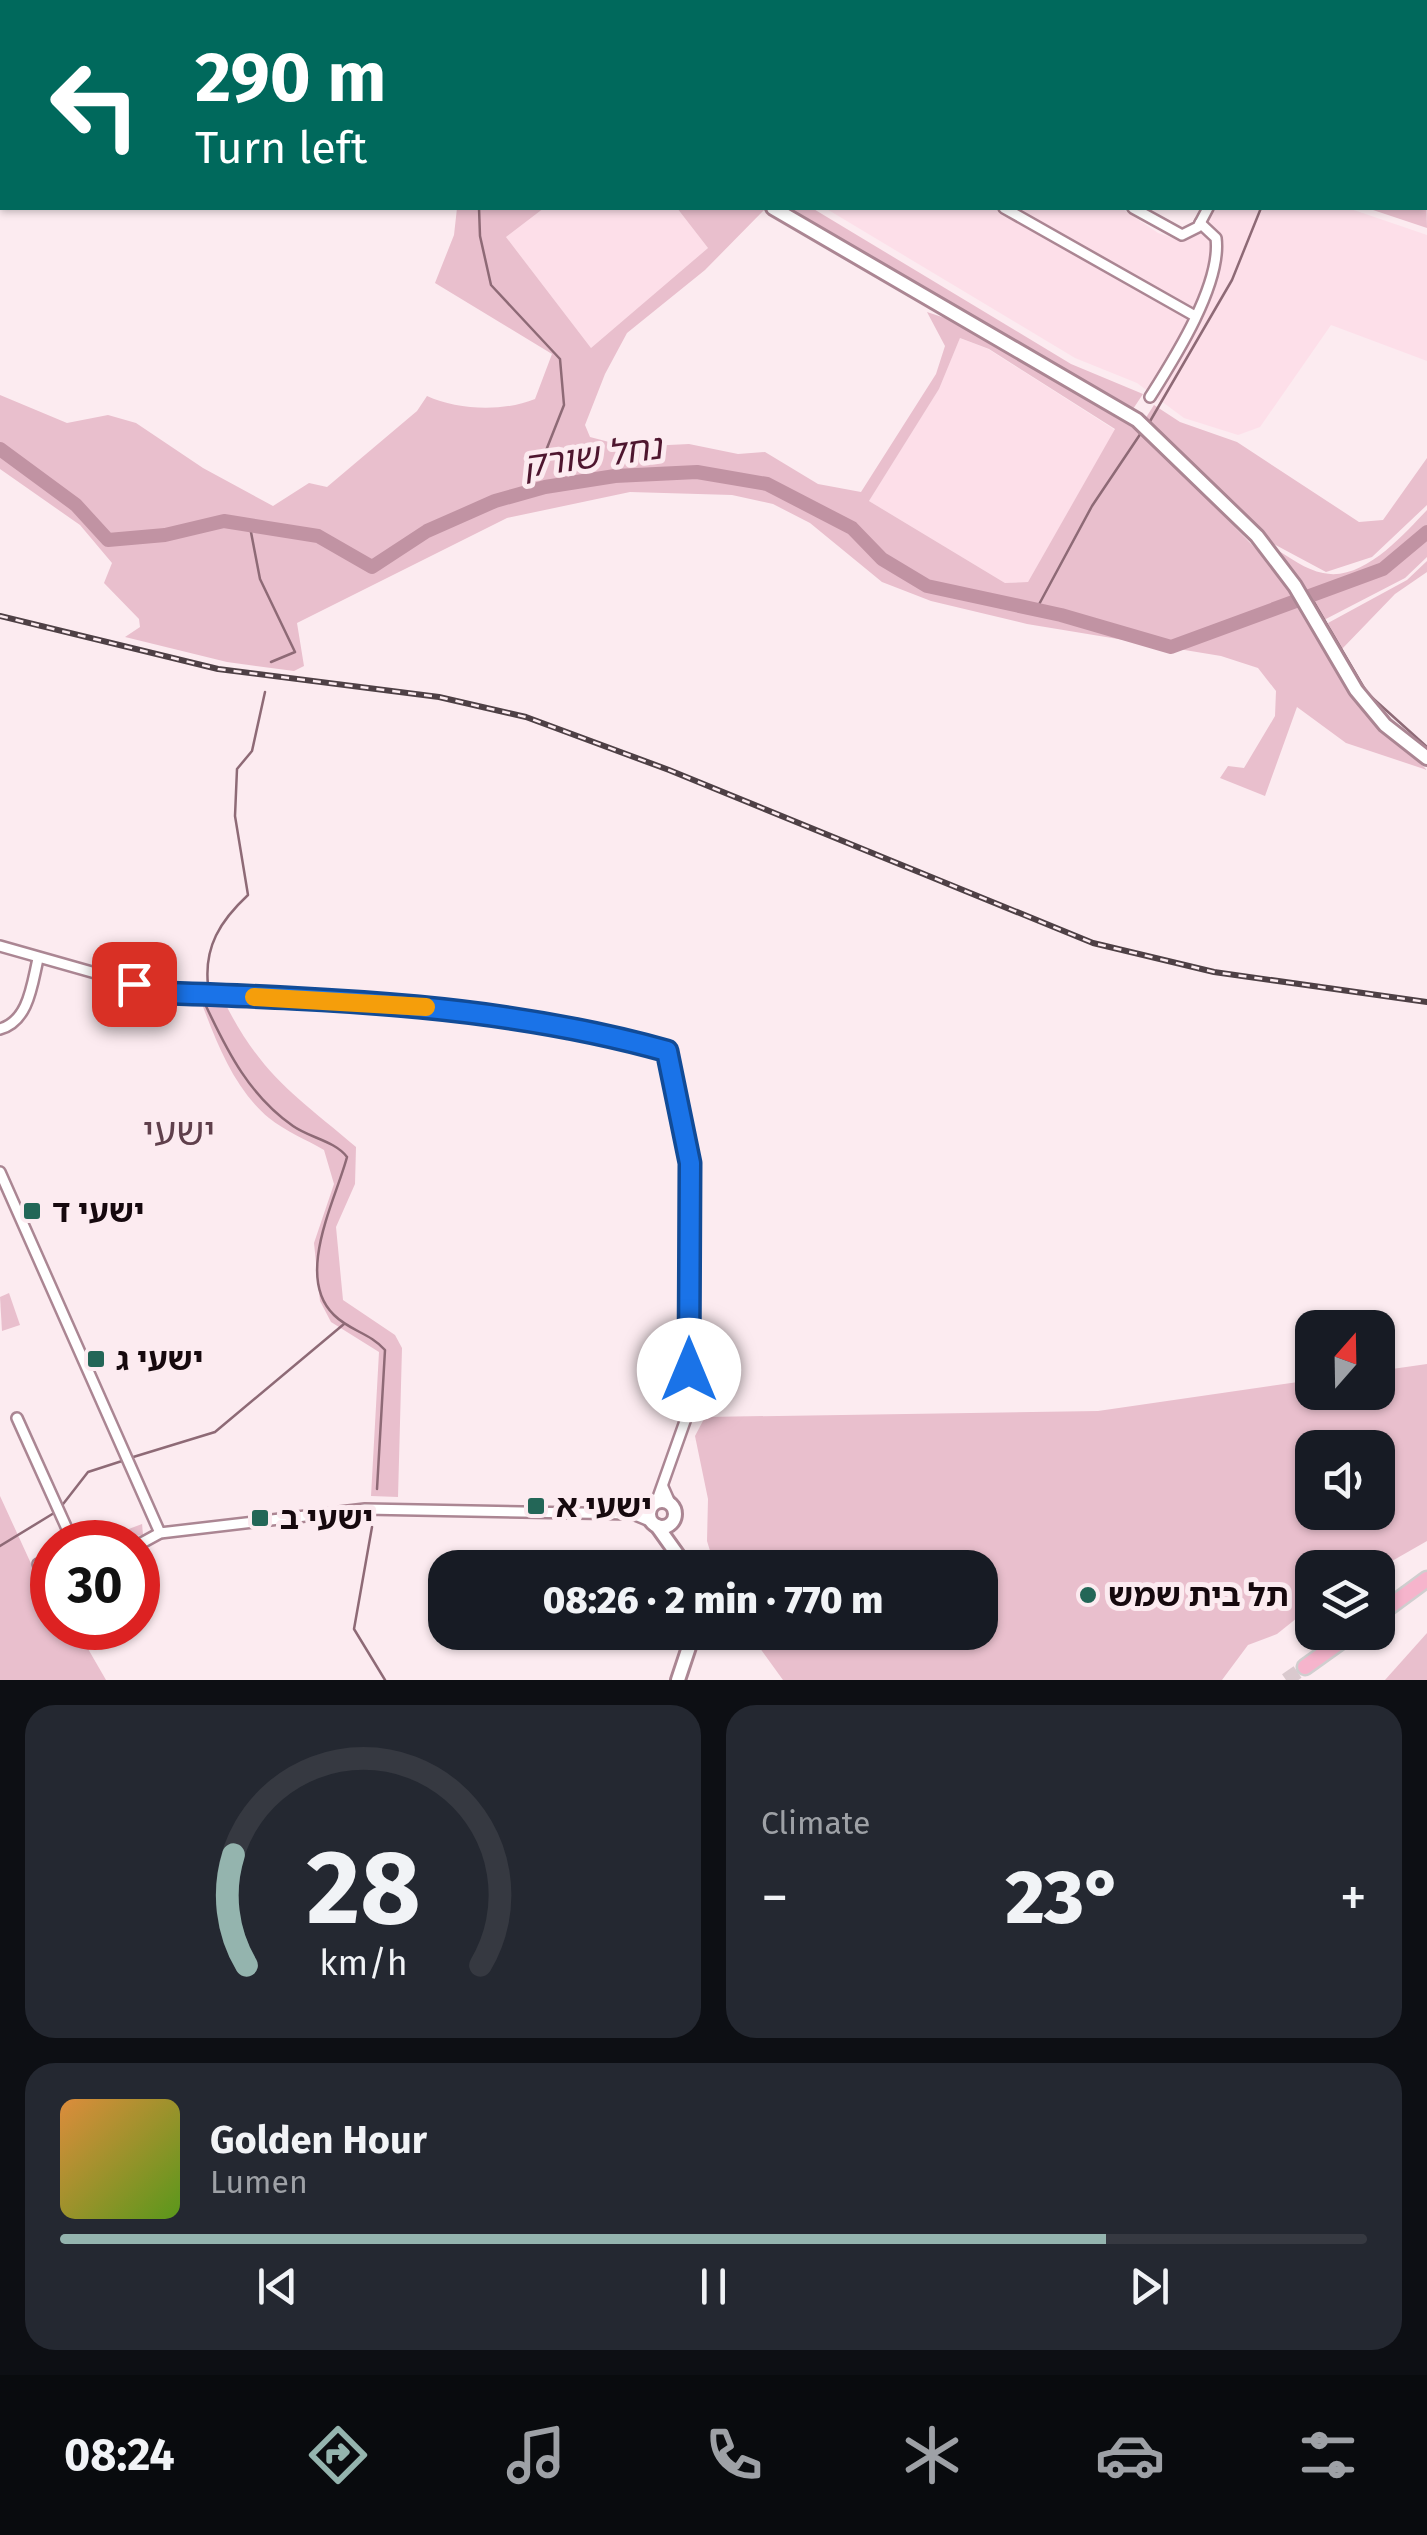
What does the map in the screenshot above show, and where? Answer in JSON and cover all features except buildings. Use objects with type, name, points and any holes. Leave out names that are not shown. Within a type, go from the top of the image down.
[{"type":"highway","points":[[1395,1602],[1424,1579]]},
{"type":"highway","points":[[1305,1667],[1329,1650]]},
{"type":"main road","points":[[776,210],[1137,420],[1257,536],[1295,586],[1356,690],[1385,724],[1427,758]]},
{"type":"main road","points":[[673,1544],[671,1505],[654,1505],[655,1524],[676,1550]]},
{"type":"main road","points":[[655,1524],[673,1521]]},
{"type":"main road","points":[[678,1680],[688,1650]]},
{"type":"street","points":[[1008,210],[1195,316]]},
{"type":"street","points":[[1137,210],[1182,235],[1200,223],[1207,210]]},
{"type":"street","points":[[1150,397],[1195,316],[1217,244],[1212,232],[1200,223]]},
{"type":"street","points":[[0,946],[166,993],[421,1007],[528,1018],[667,1051],[690,1163],[689,1410],[654,1505],[633,1514]]},
{"type":"street","points":[[0,1028],[10,1026],[22,1014],[38,959]]},
{"type":"street","points":[[1,1177],[154,1520]]},
{"type":"street","points":[[17,1418],[63,1520]]},
{"type":"street","points":[[662,1484],[671,1505]]},
{"type":"street","points":[[160,1533],[364,1508],[633,1514],[655,1524]]},
{"type":"shaded area","points":[[457,210],[541,210],[506,237],[591,348],[708,248],[679,210],[764,210],[705,270],[627,333],[585,425],[590,437],[628,447],[689,444],[738,454],[765,452],[818,484],[861,492],[936,374],[945,346],[927,312],[972,327],[1134,424],[1260,553],[1287,586],[1334,669],[1367,711],[1427,770],[1346,743],[1297,707],[1265,796],[1220,778],[1228,766],[1244,768],[1275,716],[1276,691],[1258,668],[1221,656],[1027,624],[931,601],[882,582],[810,523],[773,504],[732,495],[630,492],[507,518],[297,623],[304,666],[294,671],[227,662],[125,637],[140,627],[139,619],[104,583],[112,563],[80,525],[0,469],[0,395],[67,423],[108,415],[136,423],[203,468],[273,506],[309,483],[327,487],[417,411],[427,396],[481,408],[535,399],[552,354],[435,283],[454,235]],"holes":[[[960,338],[989,349],[1115,429],[1028,582],[1005,583],[869,501],[939,389]]]},
{"type":"shaded area","points":[[541,210],[679,210],[708,248],[591,348],[506,237]]},
{"type":"shaded area","points":[[787,210],[815,210],[1071,364],[1143,394],[1133,409]]},
{"type":"shaded area","points":[[828,210],[1124,210],[1158,233],[1179,240],[1199,232],[1212,210],[1354,210],[1427,235],[1427,361],[1331,325],[1260,427],[1238,435],[1184,418],[1137,383],[1075,358]]},
{"type":"shaded area","points":[[1373,210],[1427,210],[1427,228]]},
{"type":"shaded area","points":[[960,338],[988,349],[1115,430],[1028,582],[1005,583],[869,501],[939,389]]},
{"type":"shaded area","points":[[1154,405],[1180,422],[1237,442],[1359,522],[1383,520],[1427,458],[1427,505],[1372,557],[1326,572],[1270,542],[1145,419]]},
{"type":"shaded area","points":[[1427,510],[1427,557],[1405,578],[1322,621],[1302,582],[1274,548],[1317,571],[1338,574],[1367,564],[1381,554]]},
{"type":"shaded area","points":[[1427,561],[1427,572],[1395,594],[1341,650],[1328,623],[1407,580]]},
{"type":"shaded area","points":[[225,1003],[267,1067],[356,1147],[355,1184],[336,1227],[343,1300],[395,1335],[402,1348],[398,1497],[371,1496],[379,1352],[331,1322],[320,1301],[314,1243],[334,1184],[324,1150],[269,1118],[246,1094],[221,1050],[202,1004]]},
{"type":"shaded area","points":[[9,1293],[20,1325],[2,1331],[0,1297]]},
{"type":"shaded area","points":[[1427,1364],[1427,1541],[1395,1559],[1395,1550],[1295,1550],[1295,1620],[1277,1634],[1248,1645],[1222,1680],[783,1680],[761,1650],[998,1650],[998,1550],[710,1550],[708,1499],[695,1436],[705,1417],[1098,1411],[1295,1382],[1295,1410],[1395,1410],[1395,1369]]},
{"type":"shaded area","points":[[0,1496],[30,1561],[30,1650],[89,1650],[106,1680],[0,1680]]},
{"type":"shaded area","points":[[1427,1633],[1427,1680],[1385,1680]]},
{"type":"waterway","points":[[479,210],[480,236],[491,285],[560,359],[564,405],[530,491]]},
{"type":"waterway","points":[[1149,423],[1232,280],[1260,210]]},
{"type":"waterway","points":[[1036,610],[1092,506],[1141,433]]},
{"type":"waterway","name":"נחל שורק","points":[[0,449],[76,505],[108,540],[165,535],[224,521],[318,536],[372,567],[427,531],[495,501],[545,487],[615,476],[697,472],[767,484],[852,528],[882,559],[927,586],[1061,615],[1171,647],[1383,569],[1427,532]]},
{"type":"waterway","points":[[250,527],[260,579],[295,652],[271,662]]},
{"type":"waterway","points":[[1312,599],[1367,693],[1427,747]]},
{"type":"waterway","points":[[208,985],[207,971],[216,936],[248,895],[235,816],[237,769],[252,751],[265,692]]},
{"type":"waterway","points":[[206,1006],[232,1057],[264,1101],[293,1126],[336,1147],[347,1157],[321,1238],[318,1280],[323,1299],[334,1315],[385,1350],[377,1489]]},
{"type":"waterway","points":[[130,1458],[215,1432],[344,1324]]},
{"type":"waterway","points":[[60,1508],[88,1472],[122,1461]]},
{"type":"waterway","points":[[0,1546],[54,1513]]},
{"type":"waterway","points":[[372,1527],[354,1629],[385,1680]]},
{"type":"tunnel","points":[[1286,1680],[1305,1667]]},
{"type":"railway","points":[[0,616],[218,669],[439,697],[526,717],[669,770],[1093,943],[1214,972],[1427,1002]]},
{"type":"slow traffic","points":[[254,997],[426,1007]]},
{"type":"place","name":"ישעי ד","points":[[32,1211]]},
{"type":"place","name":"ישעי ג","points":[[96,1359]]},
{"type":"place","name":"ישעי א","points":[[536,1506]]},
{"type":"place","name":"ישעי ב","points":[[260,1518]]},
{"type":"place","name":"תל בית שמש","points":[[1088,1595]]},
{"type":"district","name":"ישעי","points":[[179,1132]]},
{"type":"route","points":[[134,984],[166,993],[421,1007],[528,1018],[667,1051],[673,1064],[690,1163],[689,1370]]}]
